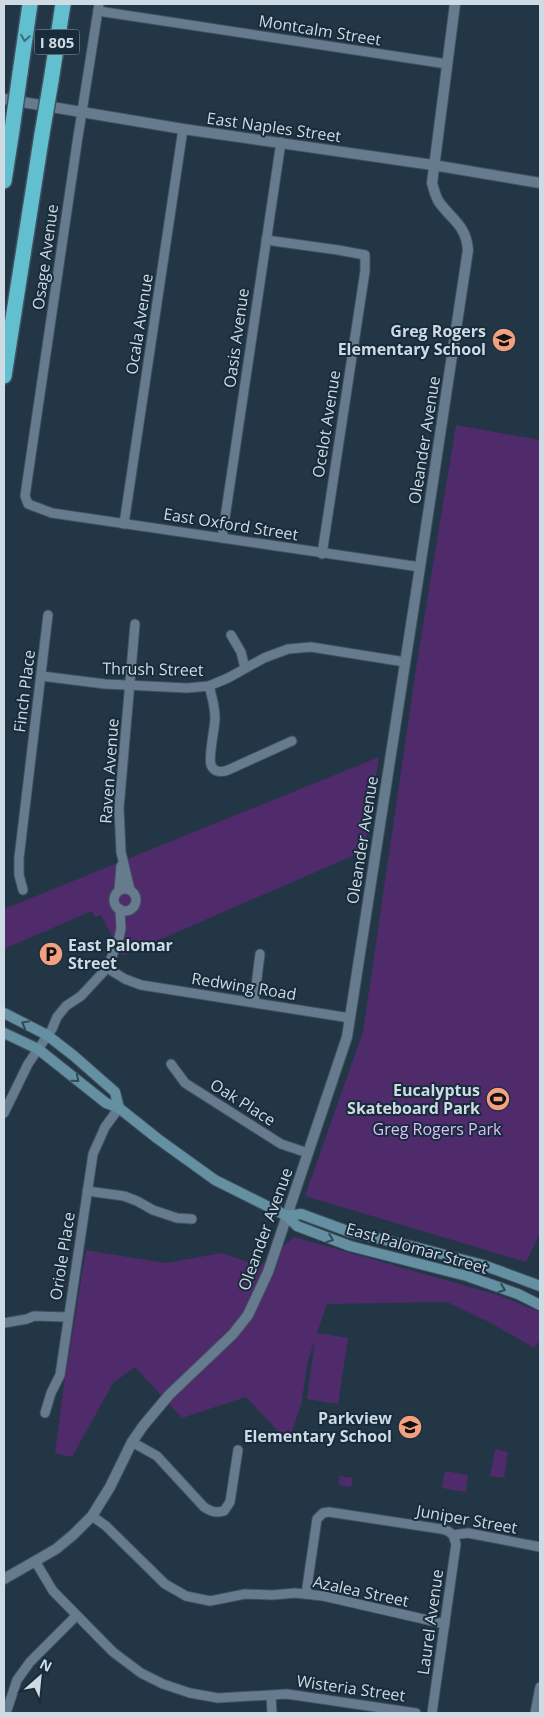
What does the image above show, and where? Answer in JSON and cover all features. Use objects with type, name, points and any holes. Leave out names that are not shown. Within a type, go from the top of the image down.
[{"type":"highway","name":"I 805","points":[[4,181],[30,4]]},
{"type":"highway","name":"I 805","points":[[4,376],[63,4]]},
{"type":"highway","points":[[4,350],[42,134]]},
{"type":"main road","name":"East Palomar Street","points":[[4,1012],[46,1035],[74,1056],[115,1092],[119,1108]]},
{"type":"main road","name":"East Palomar Street","points":[[4,1033],[38,1049],[106,1103],[119,1108],[215,1180],[287,1216],[297,1226],[350,1246],[467,1276],[520,1295],[540,1305]]},
{"type":"main road","name":"East Palomar Street","points":[[287,1216],[301,1214],[350,1232],[483,1265],[540,1286]]},
{"type":"main road","points":[[520,1295],[527,1289],[540,1286]]},
{"type":"street","name":"Oleander Avenue","points":[[4,1579],[62,1545],[92,1516],[110,1487],[132,1442],[154,1411],[233,1334],[248,1315],[262,1288],[346,1037],[468,250],[467,241],[460,226],[436,196],[432,183],[455,4]]},
{"type":"street","name":"Montcalm Street","points":[[99,7],[447,64]]},
{"type":"street","name":"Osage Avenue","points":[[37,508],[28,504],[24,496],[99,7]]},
{"type":"street","name":"East Naples Street","points":[[4,99],[184,129],[433,165],[540,183]]},
{"type":"street","name":"Ocala Avenue","points":[[124,524],[184,129]]},
{"type":"street","name":"Oasis Avenue","points":[[222,538],[281,142]]},
{"type":"street","name":"Ocelot Avenue","points":[[266,240],[365,255],[365,269],[322,554]]},
{"type":"street","name":"East Oxford Street","points":[[37,508],[124,524],[420,567]]},
{"type":"street","name":"Finch Place","points":[[23,890],[19,875],[20,852],[48,615]]},
{"type":"street","name":"Raven Avenue","points":[[130,890],[122,858],[119,808],[135,624]]},
{"type":"street","points":[[231,635],[241,652],[245,668]]},
{"type":"street","name":"Thrush Street","points":[[41,676],[130,686],[187,688],[209,686],[264,658],[288,649],[311,647],[405,662]]},
{"type":"street","points":[[209,686],[214,705],[215,719],[210,759],[211,766],[215,770],[221,772],[228,770],[292,740]]},
{"type":"street","name":"Raven Avenue","points":[[119,890],[122,858]]},
{"type":"street","points":[[4,1113],[28,1064],[46,1035],[52,1029],[56,1017],[66,1006],[82,996],[107,968],[118,942],[121,929],[134,906],[136,899],[130,890],[119,890],[115,895],[114,902],[124,911],[131,909]]},
{"type":"street","points":[[120,909],[121,929]]},
{"type":"street","points":[[254,1002],[260,954]]},
{"type":"street","name":"Redwing Road","points":[[107,968],[125,979],[140,985],[350,1018]]},
{"type":"street","name":"Oak Place","points":[[171,1064],[185,1084],[281,1144],[308,1153]]},
{"type":"street","name":"Oriole Place","points":[[45,1413],[51,1393],[60,1376],[67,1318],[93,1154],[105,1127],[119,1108]]},
{"type":"street","points":[[87,1191],[124,1196],[153,1210],[177,1218],[192,1219]]},
{"type":"street","points":[[4,1323],[34,1316],[67,1318]]},
{"type":"street","points":[[132,1442],[157,1456],[204,1507],[216,1513],[224,1511],[230,1502],[238,1450]]},
{"type":"street","name":"Juniper Street","points":[[306,1594],[317,1519],[323,1513],[329,1512],[441,1529],[454,1535],[468,1533],[540,1547]]},
{"type":"street","name":"Azalea Street","points":[[92,1516],[106,1526],[165,1584],[186,1596],[210,1601],[245,1594],[306,1594],[323,1596],[444,1624]]},
{"type":"street","name":"Laurel Avenue","points":[[432,1713],[456,1544],[454,1535]]},
{"type":"street","name":"Wisteria Street","points":[[35,1561],[53,1591],[76,1616],[122,1660],[163,1684],[190,1693],[218,1698],[287,1694],[416,1713]]},
{"type":"street","points":[[6,1713],[17,1680],[30,1662],[76,1616]]},
{"type":"street","points":[[535,1713],[540,1687]]},
{"type":"street","points":[[271,1696],[272,1713]]},
{"type":"green space","name":"Greg Rogers Park","points":[[456,425],[540,440],[540,1233],[526,1262],[305,1196],[363,1032],[417,662]]},
{"type":"green space","points":[[379,757],[364,851],[122,956],[101,915],[95,917],[92,911],[4,949],[4,909]]},
{"type":"green space","points":[[294,1237],[498,1295],[540,1312],[540,1340],[534,1348],[493,1324],[447,1302],[327,1304],[317,1333],[348,1338],[338,1404],[307,1399],[315,1339],[308,1361],[301,1405],[288,1442],[246,1397],[182,1418],[135,1367],[113,1383],[72,1457],[55,1453],[64,1384],[86,1250],[165,1263],[222,1253],[260,1266]]},
{"type":"green space","points":[[495,1449],[508,1452],[504,1478],[490,1476]]},
{"type":"green space","points":[[445,1471],[468,1475],[466,1492],[442,1488]]},
{"type":"green space","points":[[340,1476],[353,1478],[351,1487],[338,1485]]},
{"type":"place","name":"Greg Rogers Elementary School","points":[[504,340]]},
{"type":"place","name":"East Palomar Street","points":[[51,954]]},
{"type":"place","name":"Eucalyptus Skateboard Park","points":[[498,1099]]},
{"type":"place","name":"Parkview Elementary School","points":[[410,1427]]}]
